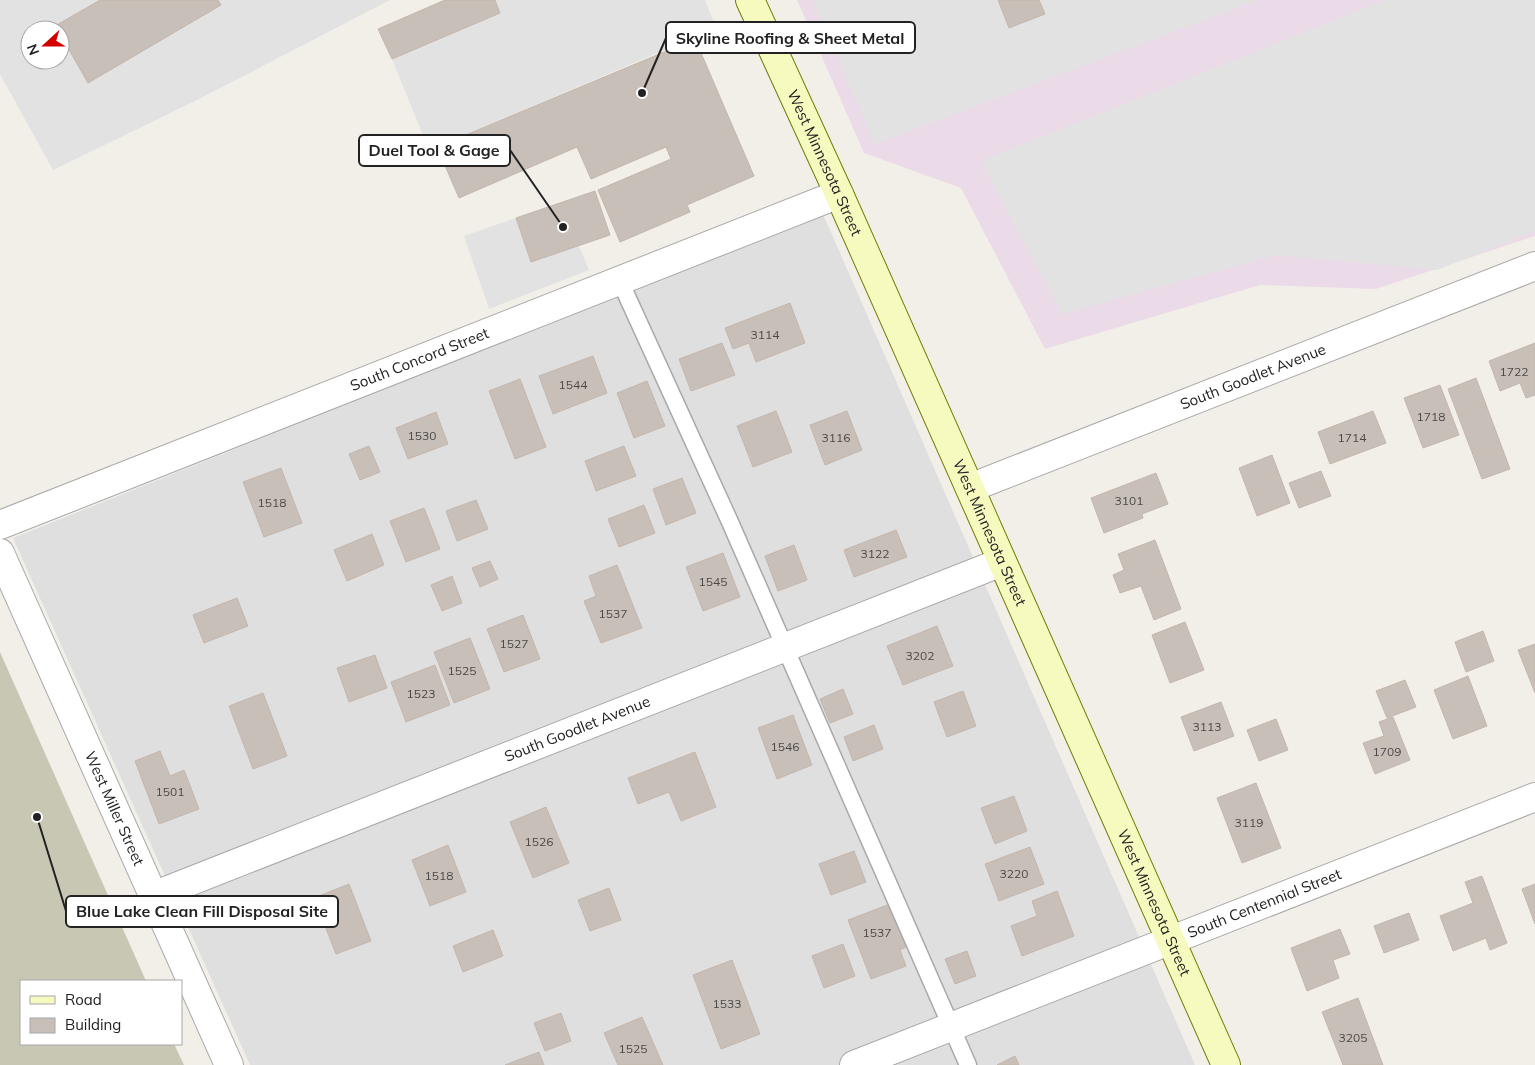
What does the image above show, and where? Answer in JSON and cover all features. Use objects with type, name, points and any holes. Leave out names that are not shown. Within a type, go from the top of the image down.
[{"type":"street","name":"West Minnesota Street","points":[[750,0],[839,194],[1226,1065]]},
{"type":"street","name":"South Concord Street","points":[[0,526],[839,194]]},
{"type":"street","name":"South Goodlet Avenue","points":[[970,488],[1535,266]]},
{"type":"street","name":"West Miller Street","points":[[0,553],[229,1065]]},
{"type":"street","name":"South Goodlet Avenue","points":[[153,896],[1002,562]]},
{"type":"street","name":"South Centennial Street","points":[[854,1065],[1535,797]]},
{"type":"lane","points":[[620,281],[730,522],[968,1065]]},
{"type":"shaded area","points":[[0,0],[390,0],[195,101],[53,170],[0,74]]},
{"type":"shaded area","points":[[495,0],[705,0],[716,28],[429,150],[392,59],[500,13]]},
{"type":"shaded area","points":[[797,0],[1535,0],[1535,236],[1376,289],[1260,285],[1045,349],[961,188],[864,153]]},
{"type":"shaded area","points":[[812,0],[1258,0],[875,144]]},
{"type":"shaded area","points":[[1385,0],[1535,0],[1535,231],[1437,270],[1276,255],[1062,314],[981,161]]},
{"type":"shaded area","points":[[823,214],[1195,1065],[250,1065],[13,538]]},
{"type":"shaded area","points":[[516,218],[531,262],[579,246],[589,270],[489,309],[464,236]]},
{"type":"shaded area","points":[[0,652],[146,980],[20,980],[20,1045],[174,1045],[184,1065],[0,1065]]},
{"type":"building","points":[[100,0],[218,0],[221,5],[88,83],[70,52],[70,20],[65,20]]},
{"type":"building","points":[[445,0],[495,0],[500,13],[392,59],[378,29]]},
{"type":"building","points":[[998,0],[1039,0],[1045,14],[1009,28]]},
{"type":"building","points":[[695,39],[754,176],[687,205],[690,212],[620,242],[598,190],[671,159],[666,147],[591,179],[577,147],[459,198],[437,147]]},
{"type":"building","points":[[595,191],[610,235],[531,262],[516,218]]},
{"type":"building","points":[[790,303],[805,343],[756,362],[749,343],[733,349],[725,328]]},
{"type":"building","points":[[722,343],[735,375],[691,391],[679,359]]},
{"type":"building","points":[[1535,343],[1535,395],[1526,398],[1520,383],[1500,391],[1489,361]]},
{"type":"building","points":[[593,356],[607,393],[553,414],[539,376]]},
{"type":"building","points":[[1476,378],[1510,469],[1482,479],[1448,389]]},
{"type":"building","points":[[520,379],[546,447],[515,459],[489,391]]},
{"type":"building","points":[[647,381],[665,426],[634,438],[617,393]]},
{"type":"building","points":[[1440,385],[1459,435],[1423,448],[1404,398]]},
{"type":"building","points":[[776,411],[792,452],[753,467],[737,426]]},
{"type":"building","points":[[847,411],[862,450],[825,465],[810,425]]},
{"type":"building","points":[[1373,411],[1386,443],[1330,464],[1318,432]]},
{"type":"building","points":[[436,412],[448,444],[408,459],[396,428]]},
{"type":"building","points":[[369,446],[380,472],[360,480],[349,454]]},
{"type":"building","points":[[624,446],[636,476],[596,491],[585,461]]},
{"type":"building","points":[[1272,455],[1290,503],[1257,516],[1239,468]]},
{"type":"building","points":[[281,468],[302,523],[264,537],[243,482]]},
{"type":"building","points":[[1321,471],[1331,496],[1299,508],[1289,483]]},
{"type":"building","points":[[1156,473],[1168,504],[1142,514],[1143,518],[1104,533],[1091,498]]},
{"type":"building","points":[[682,478],[696,513],[666,525],[653,489]]},
{"type":"building","points":[[476,500],[488,529],[457,541],[446,511]]},
{"type":"building","points":[[644,505],[655,533],[619,547],[608,519]]},
{"type":"building","points":[[424,508],[440,549],[406,562],[390,521]]},
{"type":"building","points":[[896,530],[907,557],[854,577],[844,550]]},
{"type":"building","points":[[372,534],[384,565],[347,581],[334,550]]},
{"type":"building","points":[[1155,540],[1181,609],[1154,620],[1141,586],[1120,593],[1113,575],[1124,570],[1118,554]]},
{"type":"building","points":[[794,545],[807,580],[778,591],[765,556]]},
{"type":"building","points":[[723,553],[740,597],[703,611],[686,567]]},
{"type":"building","points":[[490,561],[498,579],[480,587],[472,568]]},
{"type":"building","points":[[617,565],[642,628],[601,643],[584,601],[596,596],[589,576]]},
{"type":"building","points":[[452,576],[462,603],[442,611],[431,585]]},
{"type":"building","points":[[237,598],[248,626],[204,643],[193,615]]},
{"type":"building","points":[[523,615],[540,659],[504,672],[487,629]]},
{"type":"building","points":[[1185,622],[1204,670],[1170,683],[1152,635]]},
{"type":"building","points":[[937,626],[953,666],[903,685],[887,646]]},
{"type":"building","points":[[1483,631],[1494,661],[1466,672],[1455,642]]},
{"type":"building","points":[[470,638],[490,689],[454,703],[434,652]]},
{"type":"building","points":[[1535,644],[1535,693],[1518,650]]},
{"type":"building","points":[[375,655],[387,688],[349,702],[337,668]]},
{"type":"building","points":[[435,665],[450,705],[406,722],[391,682]]},
{"type":"building","points":[[1468,676],[1487,726],[1453,739],[1434,690]]},
{"type":"building","points":[[1405,680],[1416,707],[1387,718],[1376,691]]},
{"type":"building","points":[[843,689],[853,714],[830,723],[820,699]]},
{"type":"building","points":[[963,691],[976,726],[947,737],[934,702]]},
{"type":"building","points":[[263,693],[287,756],[253,769],[229,706]]},
{"type":"building","points":[[1221,702],[1234,736],[1194,751],[1181,717]]},
{"type":"building","points":[[793,715],[812,765],[777,779],[758,728]]},
{"type":"building","points":[[1393,717],[1410,760],[1375,774],[1363,743],[1384,736],[1379,722]]},
{"type":"building","points":[[1276,719],[1288,750],[1259,761],[1247,730]]},
{"type":"building","points":[[874,725],[883,749],[853,761],[844,737]]},
{"type":"building","points":[[160,751],[170,776],[184,770],[199,809],[159,824],[135,761]]},
{"type":"building","points":[[695,752],[716,807],[681,821],[669,792],[638,804],[628,778]]},
{"type":"building","points":[[1256,783],[1281,848],[1242,863],[1217,798]]},
{"type":"building","points":[[1014,796],[1027,831],[995,844],[981,808]]},
{"type":"building","points":[[546,807],[569,863],[533,878],[510,822]]},
{"type":"building","points":[[448,845],[466,892],[430,906],[412,860]]},
{"type":"building","points":[[1030,847],[1044,884],[999,901],[985,864]]},
{"type":"building","points":[[854,851],[866,882],[831,895],[819,864]]},
{"type":"building","points":[[1482,876],[1507,943],[1490,950],[1486,938],[1453,951],[1440,916],[1473,903],[1465,882]]},
{"type":"building","points":[[349,884],[371,941],[336,954],[314,898]]},
{"type":"building","points":[[1535,884],[1535,924],[1522,889]]},
{"type":"building","points":[[609,888],[621,920],[590,931],[578,900]]},
{"type":"building","points":[[1057,891],[1074,936],[1022,956],[1011,926],[1037,916],[1032,901]]},
{"type":"building","points":[[890,904],[906,947],[900,950],[906,966],[871,979],[848,920]]},
{"type":"building","points":[[1409,913],[1419,940],[1384,953],[1374,926]]},
{"type":"building","points":[[1340,929],[1350,954],[1333,960],[1339,978],[1307,991],[1291,948]]},
{"type":"building","points":[[493,930],[503,956],[463,972],[453,946]]},
{"type":"building","points":[[843,944],[855,976],[824,988],[812,956]]},
{"type":"building","points":[[967,951],[976,976],[955,984],[945,959]]},
{"type":"building","points":[[732,960],[760,1034],[721,1049],[693,975]]},
{"type":"building","points":[[1358,998],[1383,1065],[1343,1065],[1322,1012]]},
{"type":"building","points":[[561,1013],[571,1041],[545,1051],[534,1023]]},
{"type":"building","points":[[642,1017],[663,1065],[618,1065],[604,1033]]},
{"type":"building","points":[[539,1052],[544,1065],[505,1065]]},
{"type":"building","points":[[1015,1056],[1019,1065],[997,1065]]},
{"type":"place","name":"Skyline Roofing & Sheet Metal","points":[[642,93]]},
{"type":"place","name":"Duel Tool & Gage","points":[[563,227]]},
{"type":"place","name":"Blue Lake Clean Fill Disposal Site","points":[[37,817]]}]
